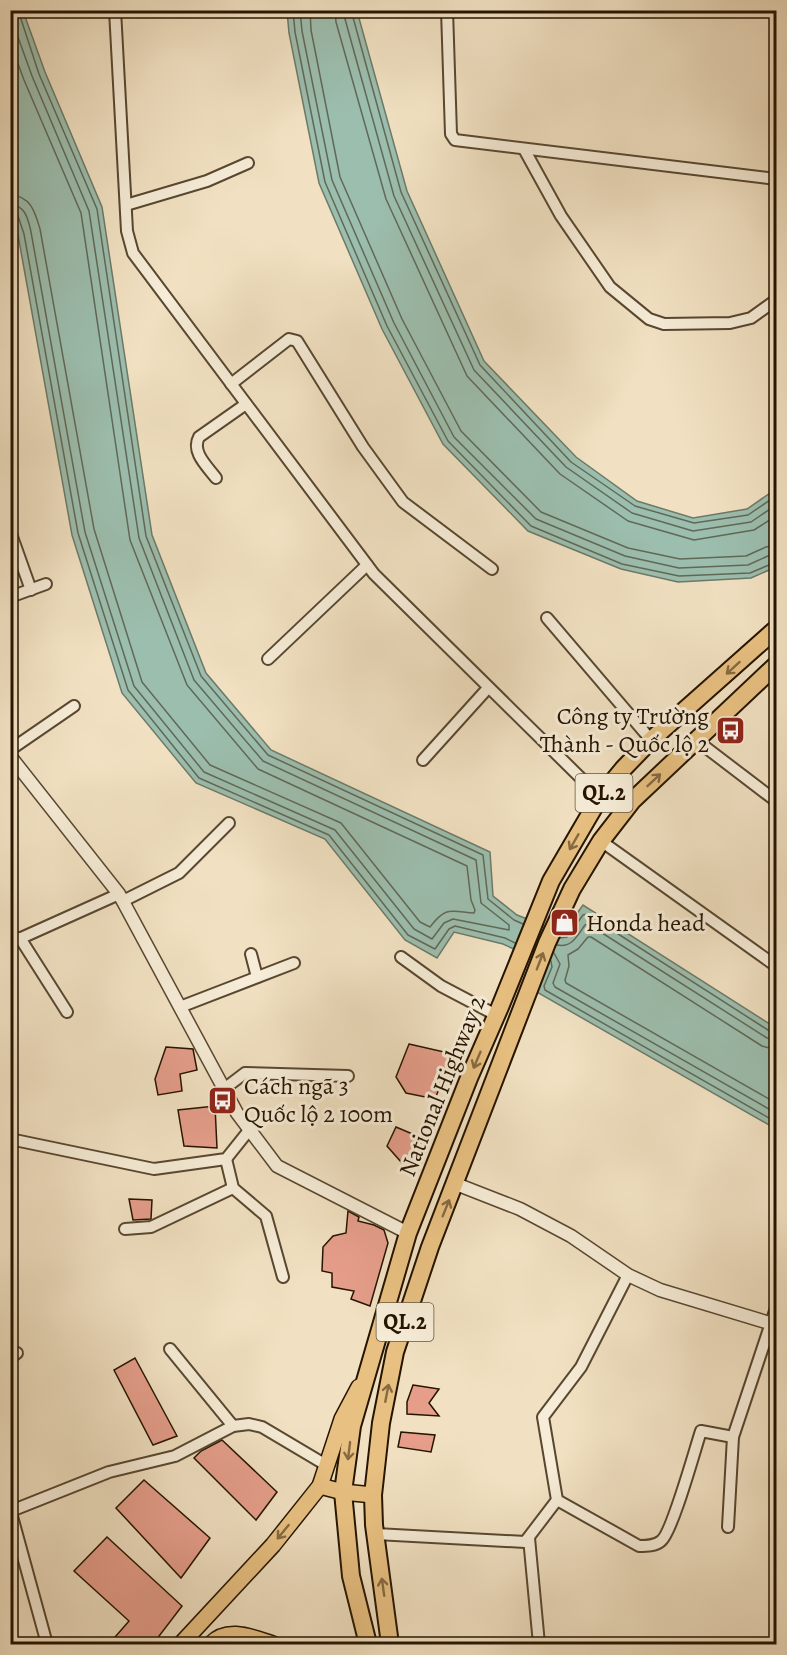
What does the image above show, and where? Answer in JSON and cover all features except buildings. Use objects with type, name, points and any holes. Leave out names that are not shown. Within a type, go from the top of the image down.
[{"type":"highway","name":"National Highway 2","points":[[368,1644],[351,1576],[343,1492],[352,1426],[408,1233],[551,881],[600,797],[651,740],[777,629]]},
{"type":"highway","name":"National Highway 2","points":[[390,1644],[372,1495],[381,1423],[395,1352],[430,1247],[547,943],[572,889],[601,841],[632,801],[775,669]]},
{"type":"main road","points":[[181,1644],[273,1545],[320,1486],[342,1419],[371,1364]]},
{"type":"main road","points":[[320,1486],[343,1492],[372,1495]]},
{"type":"main road","points":[[211,1644],[227,1634],[239,1634],[273,1644]]},
{"type":"street","points":[[115,10],[128,239],[133,253],[374,574],[600,797]]},
{"type":"street","points":[[447,10],[452,137],[459,142],[777,179]]},
{"type":"street","points":[[524,149],[561,216],[603,278],[610,287],[649,319],[663,324],[730,323],[751,318],[777,300]]},
{"type":"street","points":[[126,205],[207,181],[248,163]]},
{"type":"street","points":[[231,384],[289,339],[297,341],[363,447],[403,502],[492,569]]},
{"type":"street","points":[[216,478],[197,452],[199,436],[246,404]]},
{"type":"street","points":[[10,531],[31,590]]},
{"type":"street","points":[[268,659],[367,565]]},
{"type":"street","points":[[10,597],[46,584]]},
{"type":"street","points":[[547,618],[651,740]]},
{"type":"street","points":[[423,760],[488,688]]},
{"type":"street","points":[[10,750],[74,706]]},
{"type":"street","points":[[696,740],[777,801]]},
{"type":"street","points":[[10,756],[121,898],[237,1113],[277,1166],[408,1233]]},
{"type":"street","points":[[68,1012],[15,941],[179,873],[229,822]]},
{"type":"street","points":[[601,841],[777,966]]},
{"type":"street","points":[[251,954],[257,978]]},
{"type":"street","points":[[401,957],[441,986],[498,1011]]},
{"type":"street","points":[[180,1007],[294,963]]},
{"type":"street","points":[[224,1089],[245,1073],[348,1076]]},
{"type":"street","points":[[10,1139],[154,1169],[226,1159],[250,1130]]},
{"type":"street","points":[[226,1159],[233,1188],[266,1216],[283,1277]]},
{"type":"street","points":[[456,1184],[520,1209],[572,1236],[628,1275],[660,1290],[774,1324]]},
{"type":"street","points":[[125,1228],[151,1227],[233,1188]]},
{"type":"street","points":[[376,1534],[525,1542],[529,1538],[557,1500],[543,1417],[581,1367],[628,1275]]},
{"type":"street","points":[[728,1527],[733,1437],[774,1324],[777,1308]]},
{"type":"street","points":[[170,1349],[233,1426]]},
{"type":"street","points":[[47,1644],[14,1538],[11,1510],[109,1472],[175,1456],[233,1426],[249,1424],[262,1427],[326,1465]]},
{"type":"street","points":[[557,1500],[639,1546],[654,1545],[664,1540],[701,1431],[733,1437]]},
{"type":"street","points":[[529,1538],[539,1644]]},
{"type":"water","points":[[10,11],[23,11],[45,72],[102,207],[152,535],[206,673],[271,750],[490,852],[493,896],[517,915],[563,933],[583,905],[776,1028],[776,1129],[535,991],[546,964],[503,944],[454,932],[437,958],[405,940],[325,839],[196,783],[122,693],[72,535],[18,235],[11,209]]},
{"type":"water","points":[[287,11],[357,11],[407,191],[484,361],[576,457],[637,501],[693,518],[747,509],[776,489],[776,567],[751,578],[678,582],[621,569],[528,531],[443,444],[382,329],[319,183],[289,33]]},
{"type":"place","name":"Công ty Trường Thành - Quốc lộ 2","points":[[730,730]]},
{"type":"place","name":"Honda head","points":[[565,923]]},
{"type":"place","name":"Cách ngã 3 Quốc lộ 2 100m","points":[[223,1100]]}]
